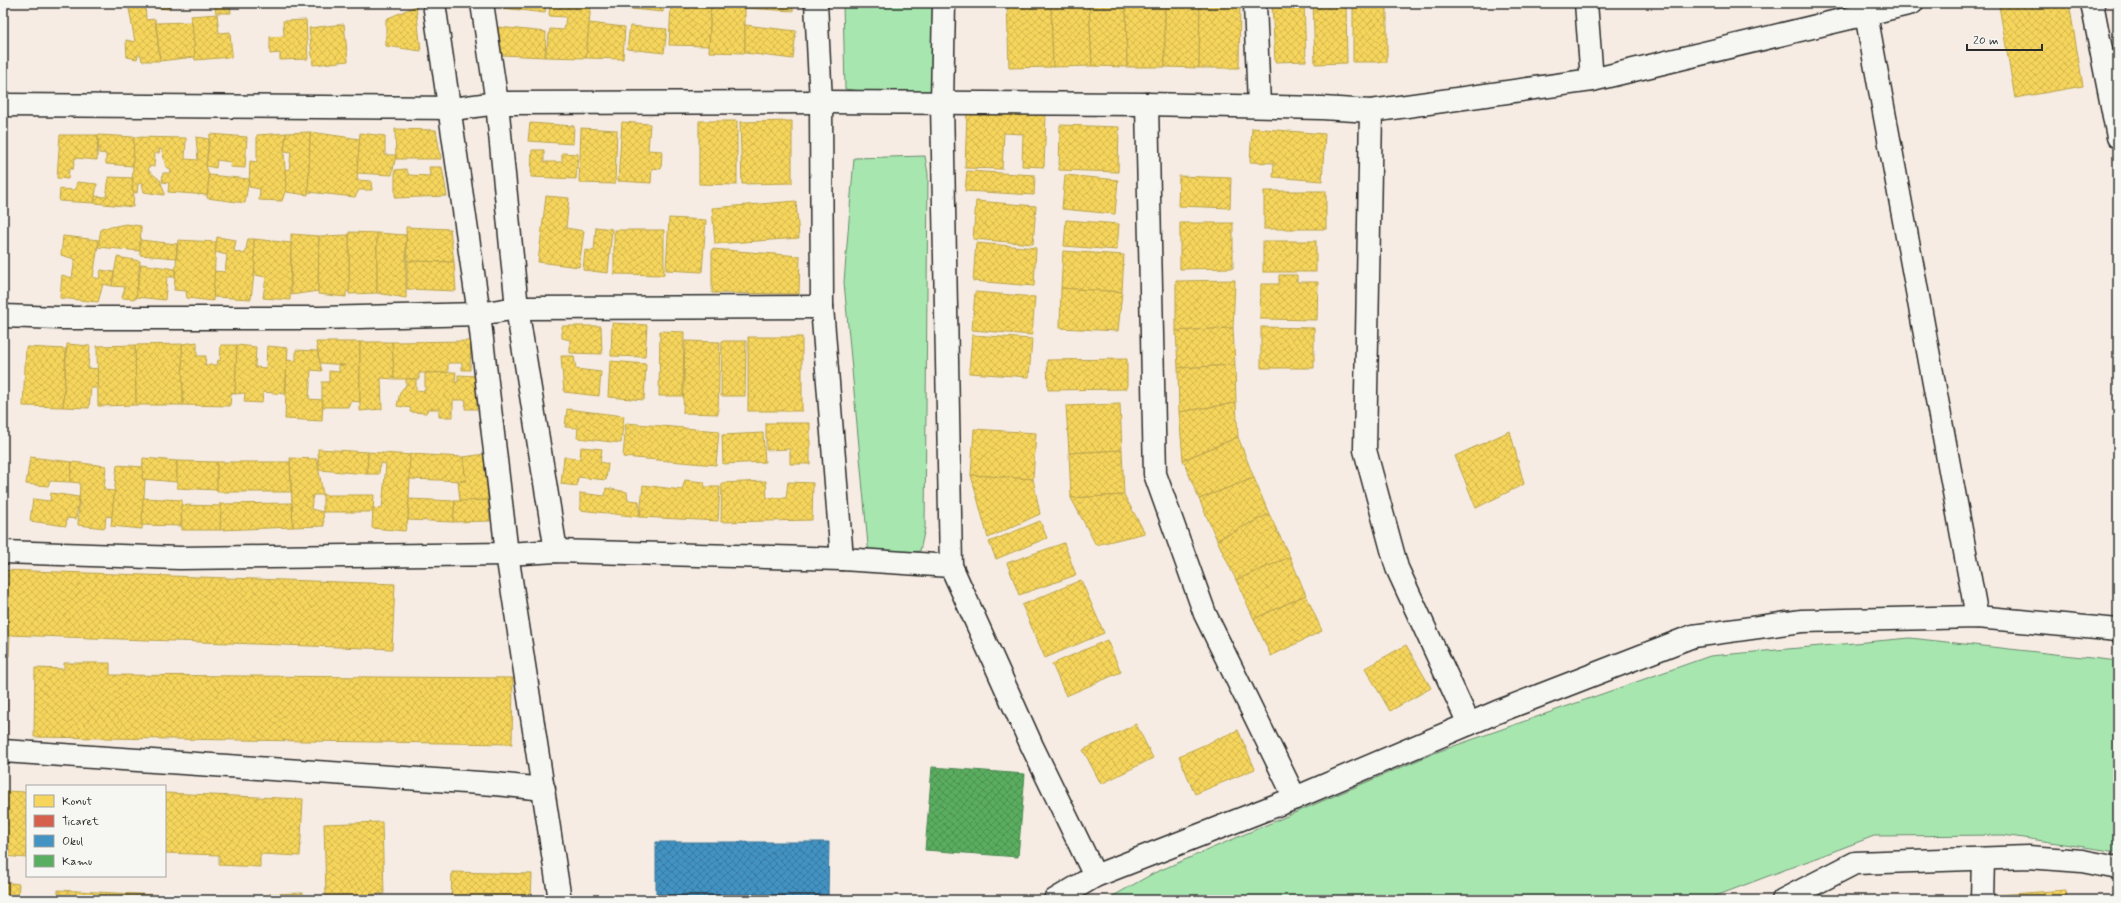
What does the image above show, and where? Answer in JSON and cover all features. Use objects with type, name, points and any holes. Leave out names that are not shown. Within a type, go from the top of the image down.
[{"type":"street","points":[[434,3],[479,314],[507,554],[560,900]]},
{"type":"street","points":[[482,3],[497,104],[517,308],[556,551]]},
{"type":"street","points":[[816,3],[821,102],[822,307],[842,559]]},
{"type":"street","points":[[944,3],[942,103],[951,566],[1032,746],[1095,876]]},
{"type":"street","points":[[1255,3],[1259,106]]},
{"type":"street","points":[[1586,3],[1592,80]]},
{"type":"street","points":[[3,105],[448,107],[497,104],[821,102],[1147,104],[1259,106],[1371,111],[1592,80],[1912,3]]},
{"type":"street","points":[[2092,3],[2118,137]]},
{"type":"street","points":[[1866,14],[1977,617]]},
{"type":"street","points":[[1147,104],[1155,474],[1205,614],[1295,798]]},
{"type":"street","points":[[1371,111],[1365,450],[1397,568],[1470,724]]},
{"type":"street","points":[[3,316],[59,318],[320,318],[479,314],[517,308],[822,307]]},
{"type":"street","points":[[3,552],[179,558],[507,554],[556,551],[842,559],[951,566]]},
{"type":"street","points":[[1055,900],[1095,876],[1295,798],[1470,724],[1693,636],[1802,620],[1977,617],[2118,630]]},
{"type":"street","points":[[3,751],[495,784],[544,789]]},
{"type":"street","points":[[1783,900],[1855,863],[2028,857],[2082,861],[2118,868]]},
{"type":"street","points":[[1982,900],[1983,859]]},
{"type":"green space","points":[[843,3],[933,3],[934,83],[929,95],[911,97],[845,89]]},
{"type":"green space","points":[[925,156],[928,174],[925,528],[920,551],[869,556],[844,282],[854,158]]},
{"type":"green space","points":[[1910,638],[2118,661],[2118,852],[2003,835],[1874,836],[1705,900],[1106,900],[1154,873],[1437,752],[1710,656]]},
{"type":"building: Konut","points":[[128,3],[145,3],[146,20],[155,19],[160,61],[142,61],[141,55],[138,55],[137,59],[127,57],[126,40],[135,42]]},
{"type":"building: Konut","points":[[157,3],[171,3],[169,9],[157,8]]},
{"type":"building: Konut","points":[[214,3],[230,3],[231,13],[216,13]]},
{"type":"building: Konut","points":[[503,3],[546,3],[545,13],[503,8]]},
{"type":"building: Konut","points":[[550,3],[591,3],[586,58],[545,57],[550,29],[564,30],[566,17],[549,16]]},
{"type":"building: Konut","points":[[622,3],[664,3],[663,12],[621,8]]},
{"type":"building: Konut","points":[[671,3],[711,3],[709,46],[669,45]]},
{"type":"building: Konut","points":[[711,3],[745,3],[745,53],[709,52]]},
{"type":"building: Konut","points":[[745,3],[793,3],[793,11],[745,8]]},
{"type":"building: Konut","points":[[1007,3],[1051,3],[1053,67],[1009,68]]},
{"type":"building: Konut","points":[[1051,3],[1089,3],[1092,66],[1053,67]]},
{"type":"building: Konut","points":[[1089,3],[1126,3],[1127,67],[1092,66]]},
{"type":"building: Konut","points":[[1126,3],[1165,3],[1165,67],[1127,67]]},
{"type":"building: Konut","points":[[1165,3],[1200,3],[1199,68],[1165,67]]},
{"type":"building: Konut","points":[[1200,3],[1240,3],[1239,68],[1199,68]]},
{"type":"building: Konut","points":[[1272,3],[1304,3],[1306,61],[1275,62]]},
{"type":"building: Konut","points":[[1313,3],[1346,3],[1347,63],[1315,64]]},
{"type":"building: Konut","points":[[1353,3],[1387,3],[1387,62],[1353,62]]},
{"type":"building: Konut","points":[[2016,3],[2069,3],[2083,86],[2015,98],[1999,6]]},
{"type":"building: Konut","points":[[416,6],[421,51],[386,46],[386,19]]},
{"type":"building: Konut","points":[[217,14],[219,33],[230,32],[232,57],[195,60],[191,16]]},
{"type":"building: Konut","points":[[306,20],[308,59],[280,60],[280,53],[270,54],[270,37],[284,36],[283,21]]},
{"type":"building: Konut","points":[[192,22],[195,57],[160,61],[156,23]]},
{"type":"building: Konut","points":[[589,23],[625,27],[623,59],[586,58]]},
{"type":"building: Konut","points":[[344,24],[348,61],[313,65],[309,28]]},
{"type":"building: Konut","points":[[745,25],[796,31],[793,59],[745,53]]},
{"type":"building: Konut","points":[[630,26],[667,29],[664,53],[627,49]]},
{"type":"building: Konut","points":[[498,27],[546,32],[545,57],[502,55]]},
{"type":"building: Konut","points":[[2118,34],[2118,58],[2113,35]]},
{"type":"building: Konut","points":[[967,112],[1046,115],[1044,167],[1022,166],[1023,134],[1004,133],[1002,169],[965,168]]},
{"type":"building: Konut","points":[[699,121],[737,121],[737,185],[699,184]]},
{"type":"building: Konut","points":[[792,121],[792,183],[742,184],[740,122]]},
{"type":"building: Konut","points":[[622,122],[650,124],[648,150],[662,151],[661,169],[652,168],[651,183],[618,181]]},
{"type":"building: Konut","points":[[530,123],[574,126],[573,144],[528,141]]},
{"type":"building: Konut","points":[[1060,125],[1119,127],[1118,172],[1059,170]]},
{"type":"building: Konut","points":[[581,128],[617,130],[615,184],[579,183]]},
{"type":"building: Konut","points":[[1252,128],[1325,134],[1322,181],[1273,177],[1274,163],[1250,162]]},
{"type":"building: Konut","points":[[395,129],[436,130],[441,159],[396,159]]},
{"type":"building: Konut","points":[[310,132],[360,139],[357,180],[371,181],[372,190],[359,190],[355,197],[308,192]]},
{"type":"building: Konut","points":[[310,132],[308,195],[286,192],[284,169],[289,170],[291,152],[284,151],[286,133]]},
{"type":"building: Konut","points":[[286,133],[284,151],[286,189],[282,201],[259,200],[260,189],[249,187],[250,161],[257,162],[257,135]]},
{"type":"building: Konut","points":[[360,133],[385,136],[385,155],[396,155],[392,175],[357,173]]},
{"type":"building: Konut","points":[[210,134],[247,137],[245,168],[230,167],[231,162],[217,160],[216,168],[206,166]]},
{"type":"building: Konut","points":[[60,135],[98,135],[97,160],[75,158],[73,169],[69,169],[68,179],[57,178]]},
{"type":"building: Konut","points":[[98,135],[134,137],[133,166],[106,164],[106,154],[99,153]]},
{"type":"building: Konut","points":[[134,137],[186,138],[185,159],[198,160],[196,137],[209,139],[206,166],[209,175],[208,195],[168,192],[169,183],[162,182],[163,173],[170,173],[171,169],[166,167],[160,148],[159,153],[155,153],[154,166],[148,167],[149,171],[160,180],[164,195],[144,192],[142,183],[138,184],[137,193],[132,191]]},
{"type":"building: Konut","points":[[532,150],[544,150],[544,162],[562,162],[562,153],[578,154],[576,179],[531,177]]},
{"type":"building: Konut","points":[[429,167],[442,167],[447,196],[395,198],[395,170],[406,169],[409,175],[430,176]]},
{"type":"building: Konut","points":[[967,171],[1035,175],[1034,195],[965,191]]},
{"type":"building: Konut","points":[[209,175],[249,179],[245,203],[207,198]]},
{"type":"building: Konut","points":[[1065,175],[1118,180],[1115,214],[1062,209]]},
{"type":"building: Konut","points":[[1179,176],[1231,178],[1230,208],[1178,206]]},
{"type":"building: Konut","points":[[109,177],[133,178],[133,207],[94,203],[95,196],[106,197]]},
{"type":"building: Konut","points":[[77,182],[97,184],[94,203],[59,201],[60,189],[75,190]]},
{"type":"building: Konut","points":[[1264,191],[1326,191],[1326,229],[1264,229]]},
{"type":"building: Konut","points":[[546,196],[569,198],[566,228],[584,231],[579,267],[538,262]]},
{"type":"building: Konut","points":[[796,201],[799,238],[715,244],[712,208]]},
{"type":"building: Konut","points":[[976,201],[1036,206],[1033,244],[973,239]]},
{"type":"building: Konut","points":[[669,218],[706,220],[702,272],[666,270]]},
{"type":"building: Konut","points":[[1066,220],[1119,224],[1117,250],[1064,246]]},
{"type":"building: Konut","points":[[1180,223],[1233,223],[1233,268],[1180,269]]},
{"type":"building: Konut","points":[[126,224],[141,226],[140,251],[98,247],[101,229]]},
{"type":"building: Konut","points":[[406,227],[450,229],[454,262],[407,261]]},
{"type":"building: Konut","points":[[596,227],[612,229],[608,273],[583,270],[585,250],[594,251]]},
{"type":"building: Konut","points":[[614,230],[664,230],[664,275],[614,274]]},
{"type":"building: Konut","points":[[349,232],[377,233],[377,293],[349,294]]},
{"type":"building: Konut","points":[[377,233],[406,235],[406,298],[377,293]]},
{"type":"building: Konut","points":[[291,234],[319,236],[318,291],[291,295]]},
{"type":"building: Konut","points":[[349,235],[349,291],[346,292],[346,297],[318,294],[319,236]]},
{"type":"building: Konut","points":[[63,236],[99,240],[93,277],[99,279],[101,270],[114,272],[112,286],[103,284],[98,302],[60,298],[62,275],[72,278],[75,259],[61,255]]},
{"type":"building: Konut","points":[[217,237],[236,240],[234,251],[245,254],[248,239],[254,239],[255,266],[251,299],[213,297],[214,271],[225,272],[227,255],[215,252]]},
{"type":"building: Konut","points":[[254,239],[291,243],[290,300],[263,298],[266,277],[255,275]]},
{"type":"building: Konut","points":[[140,240],[177,244],[176,258],[140,255]]},
{"type":"building: Konut","points":[[178,240],[216,242],[213,301],[187,298],[186,291],[174,290]]},
{"type":"building: Konut","points":[[1263,241],[1316,241],[1316,272],[1263,272]]},
{"type":"building: Konut","points":[[976,243],[1036,248],[1034,286],[973,281]]},
{"type":"building: Konut","points":[[712,249],[800,256],[799,294],[712,293]]},
{"type":"building: Konut","points":[[1063,251],[1124,255],[1122,292],[1061,288]]},
{"type":"building: Konut","points":[[117,257],[140,261],[136,299],[122,298],[125,287],[112,286]]},
{"type":"building: Konut","points":[[407,261],[454,262],[456,291],[407,289]]},
{"type":"building: Konut","points":[[141,264],[175,269],[175,277],[167,277],[165,300],[136,297]]},
{"type":"building: Konut","points":[[1279,275],[1297,275],[1297,282],[1318,282],[1317,320],[1260,319],[1261,284],[1279,284]]},
{"type":"building: Konut","points":[[1235,280],[1233,328],[1176,331],[1176,281]]},
{"type":"building: Konut","points":[[1061,288],[1122,292],[1118,331],[1060,328]]},
{"type":"building: Konut","points":[[975,292],[1035,297],[1032,335],[972,330]]},
{"type":"building: Konut","points":[[612,323],[647,325],[645,357],[611,356]]},
{"type":"building: Konut","points":[[562,326],[601,326],[602,354],[570,353],[570,340],[562,338]]},
{"type":"building: Konut","points":[[1261,327],[1314,328],[1314,368],[1261,368]]},
{"type":"building: Konut","points":[[1233,328],[1235,365],[1178,368],[1176,331]]},
{"type":"building: Konut","points":[[660,331],[684,332],[683,396],[659,396]]},
{"type":"building: Konut","points":[[972,335],[1032,339],[1029,377],[969,373]]},
{"type":"building: Konut","points":[[748,337],[802,337],[802,411],[748,411]]},
{"type":"building: Konut","points":[[471,341],[470,370],[462,370],[462,363],[448,363],[448,373],[419,373],[419,379],[394,379],[392,342]]},
{"type":"building: Konut","points":[[685,341],[720,342],[718,414],[683,413]]},
{"type":"building: Konut","points":[[722,341],[746,341],[745,396],[721,396]]},
{"type":"building: Konut","points":[[197,342],[197,356],[206,356],[205,365],[217,365],[218,360],[220,361],[221,345],[237,345],[235,394],[231,393],[230,406],[183,405],[182,344]]},
{"type":"building: Konut","points":[[316,342],[360,342],[360,402],[351,401],[348,407],[322,407],[322,382],[329,382],[329,371],[339,372],[339,365],[345,365],[320,363]]},
{"type":"building: Konut","points":[[360,342],[392,342],[394,379],[381,378],[382,409],[360,411]]},
{"type":"building: Konut","points":[[67,344],[90,346],[88,368],[99,369],[97,388],[91,388],[89,408],[63,407]]},
{"type":"building: Konut","points":[[182,344],[183,405],[136,405],[135,345]]},
{"type":"building: Konut","points":[[135,345],[136,405],[98,406],[97,346]]},
{"type":"building: Konut","points":[[237,345],[256,347],[255,367],[266,368],[267,346],[288,348],[285,394],[263,392],[262,403],[244,402],[245,393],[235,394]]},
{"type":"building: Konut","points":[[26,347],[66,349],[63,407],[23,406]]},
{"type":"building: Konut","points":[[296,350],[317,351],[322,371],[311,370],[309,399],[323,400],[322,421],[285,419],[287,360],[296,361]]},
{"type":"building: Konut","points":[[561,356],[574,356],[576,369],[601,372],[599,396],[564,392]]},
{"type":"building: Konut","points":[[1127,359],[1127,389],[1048,390],[1047,360]]},
{"type":"building: Konut","points":[[610,361],[646,364],[644,400],[608,397]]},
{"type":"building: Konut","points":[[1235,365],[1236,403],[1179,412],[1178,368]]},
{"type":"building: Konut","points":[[456,372],[455,382],[458,382],[458,375],[477,376],[477,409],[465,409],[466,400],[453,400],[453,417],[439,417],[439,409],[428,409],[426,413],[410,412],[411,408],[397,406],[400,392],[406,385],[406,379],[416,379],[416,390],[425,391],[425,373]]},
{"type":"building: Konut","points":[[1236,403],[1238,437],[1183,460],[1179,412]]},
{"type":"building: Konut","points":[[1120,404],[1122,450],[1069,453],[1066,406]]},
{"type":"building: Konut","points":[[567,409],[624,416],[621,443],[577,438],[578,428],[565,427]]},
{"type":"building: Konut","points":[[626,423],[719,431],[716,465],[623,457]]},
{"type":"building: Konut","points":[[766,423],[810,423],[810,464],[790,464],[790,449],[766,450]]},
{"type":"building: Konut","points":[[974,429],[1036,433],[1033,479],[971,475]]},
{"type":"building: Konut","points":[[1510,431],[1524,484],[1476,508],[1455,456]]},
{"type":"building: Konut","points":[[763,433],[765,462],[723,464],[722,435]]},
{"type":"building: Konut","points":[[1238,437],[1254,478],[1199,499],[1183,460]]},
{"type":"building: Konut","points":[[581,447],[602,449],[600,462],[608,464],[606,480],[578,477],[577,486],[561,484],[564,457],[580,459]]},
{"type":"building: Konut","points":[[318,449],[368,452],[367,474],[319,470]]},
{"type":"building: Konut","points":[[1122,450],[1124,495],[1071,498],[1069,453]]},
{"type":"building: Konut","points":[[368,452],[411,455],[408,520],[405,531],[372,528],[373,508],[382,509],[386,464],[380,463],[379,474],[367,474]]},
{"type":"building: Konut","points":[[410,454],[463,457],[466,481],[409,479]]},
{"type":"building: Konut","points":[[485,454],[488,500],[460,501],[458,481],[466,481],[463,457]]},
{"type":"building: Konut","points":[[30,457],[72,462],[70,482],[50,481],[48,486],[26,484]]},
{"type":"building: Konut","points":[[143,458],[177,461],[177,482],[142,479]]},
{"type":"building: Konut","points":[[290,458],[317,459],[323,495],[313,495],[311,509],[323,512],[324,526],[293,527]]},
{"type":"building: Konut","points":[[177,461],[217,462],[217,490],[177,488]]},
{"type":"building: Konut","points":[[72,462],[106,466],[104,490],[115,491],[112,517],[106,516],[105,528],[78,525],[80,483],[70,482]]},
{"type":"building: Konut","points":[[217,462],[290,462],[291,492],[217,492]]},
{"type":"building: Konut","points":[[117,465],[143,467],[142,479],[145,480],[142,529],[111,526]]},
{"type":"building: Konut","points":[[971,475],[1033,479],[1040,514],[988,538]]},
{"type":"building: Konut","points":[[1254,478],[1269,514],[1217,540],[1199,499]]},
{"type":"building: Konut","points":[[685,480],[704,482],[705,487],[720,487],[718,521],[640,517],[643,485],[682,490]]},
{"type":"building: Konut","points":[[766,481],[767,498],[786,498],[788,482],[813,483],[812,520],[721,522],[722,483]]},
{"type":"building: Konut","points":[[606,488],[627,492],[628,500],[639,501],[640,517],[580,510],[580,493],[605,496]]},
{"type":"building: Konut","points":[[51,493],[79,497],[76,519],[67,518],[66,526],[30,521],[33,499],[50,501]]},
{"type":"building: Konut","points":[[323,495],[374,495],[373,512],[323,512]]},
{"type":"building: Konut","points":[[1124,495],[1145,533],[1096,545],[1071,498]]},
{"type":"building: Konut","points":[[143,498],[182,500],[181,526],[142,525]]},
{"type":"building: Konut","points":[[409,499],[455,501],[453,522],[408,520]]},
{"type":"building: Konut","points":[[488,500],[490,521],[453,522],[455,501]]},
{"type":"building: Konut","points":[[292,503],[293,527],[220,530],[221,506],[219,504]]},
{"type":"building: Konut","points":[[181,505],[221,506],[220,530],[182,530]]},
{"type":"building: Konut","points":[[1269,514],[1290,557],[1236,580],[1217,540]]},
{"type":"building: Konut","points":[[1040,521],[1047,538],[996,559],[989,542]]},
{"type":"building: Konut","points":[[1064,543],[1076,575],[1019,595],[1007,563]]},
{"type":"building: Konut","points":[[1290,557],[1306,595],[1254,619],[1236,580]]},
{"type":"building: Konut","points":[[3,570],[395,584],[392,649],[10,635],[9,656],[3,656]]},
{"type":"building: Konut","points":[[1081,580],[1104,633],[1045,658],[1022,605]]},
{"type":"building: Konut","points":[[1306,595],[1322,631],[1271,656],[1254,619]]},
{"type":"building: Konut","points":[[1107,640],[1121,672],[1066,696],[1052,664]]},
{"type":"building: Konut","points":[[1406,645],[1431,688],[1390,711],[1365,668]]},
{"type":"building: Konut","points":[[64,663],[110,663],[110,675],[513,678],[512,744],[34,737],[35,668],[64,669]]},
{"type":"building: Konut","points":[[1136,724],[1153,758],[1101,784],[1083,750]]},
{"type":"building: Konut","points":[[1238,730],[1255,769],[1195,794],[1179,756]]},
{"type":"building: Konut","points":[[3,791],[26,792],[26,858],[3,856]]},
{"type":"building: Konut","points":[[166,793],[303,799],[300,856],[260,854],[260,867],[219,865],[219,855],[166,853]]},
{"type":"building: Konut","points":[[382,822],[384,894],[326,896],[324,824]]},
{"type":"building: Konut","points":[[452,872],[532,874],[531,900],[451,900]]},
{"type":"building: Konut","points":[[3,882],[19,884],[18,900],[3,900]]},
{"type":"building: Konut","points":[[58,890],[234,899],[234,900],[58,900]]},
{"type":"building: Konut","points":[[2066,890],[2067,900],[1998,900],[1998,895]]},
{"type":"building: Konut","points":[[303,893],[303,900],[269,900],[269,894]]},
{"type":"building: Ticaret","points":[[3,667],[7,667],[7,736],[3,736]]},
{"type":"building: Okul","points":[[656,842],[829,842],[828,900],[656,900]]},
{"type":"building: Kamu","points":[[932,767],[1025,774],[1018,857],[925,850]]}]
